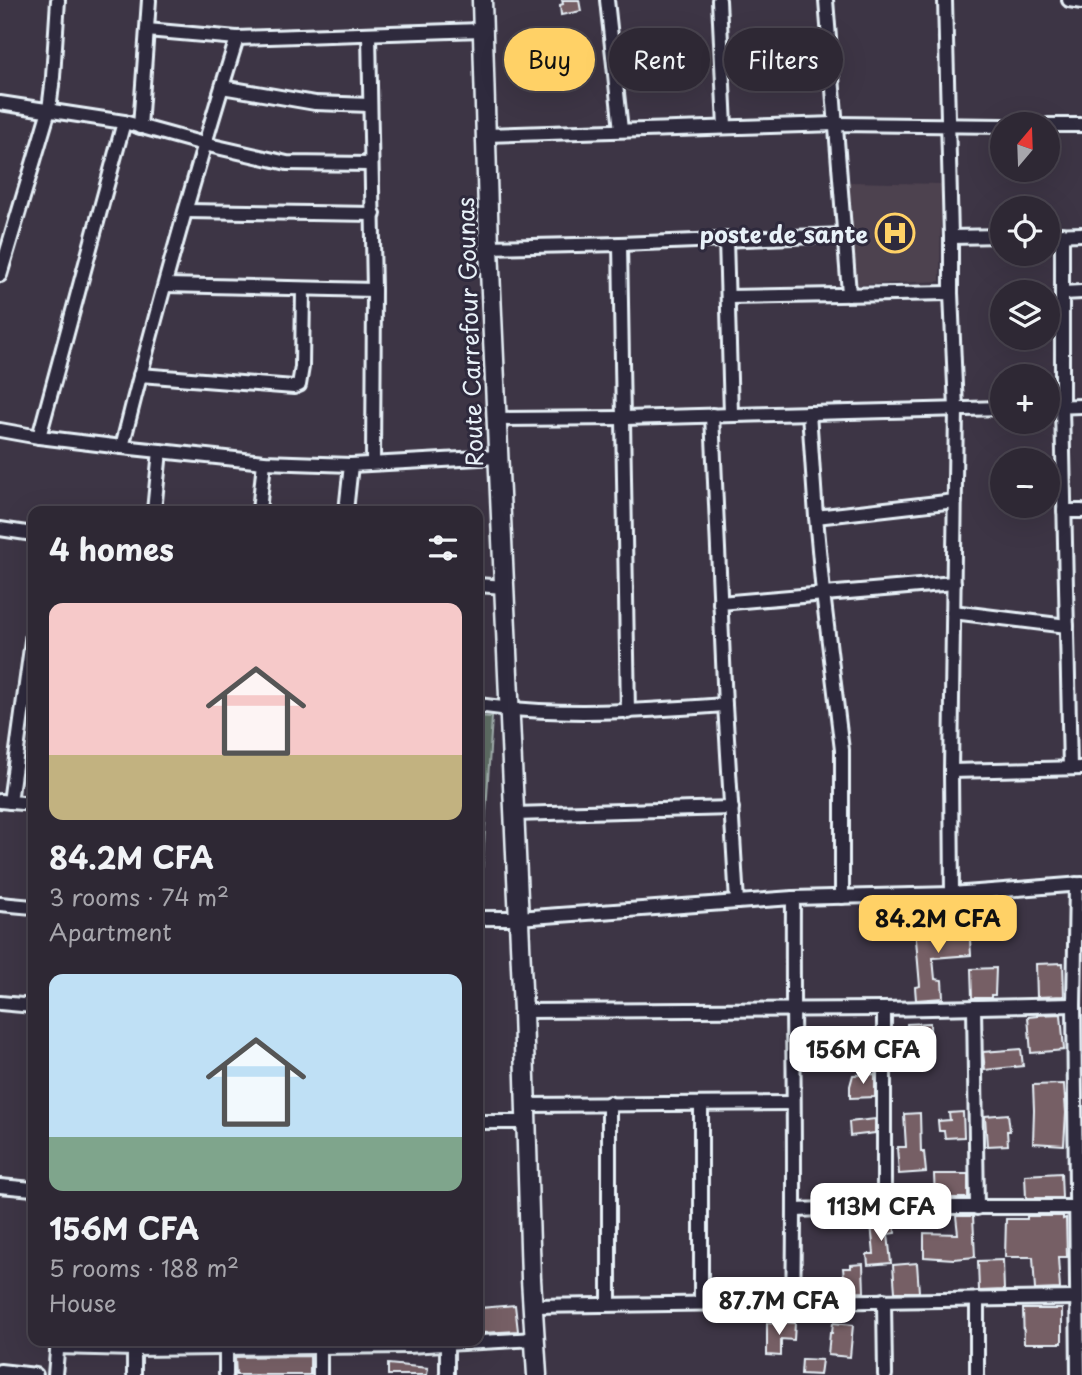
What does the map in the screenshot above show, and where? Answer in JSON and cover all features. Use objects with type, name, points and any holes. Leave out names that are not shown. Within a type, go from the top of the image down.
[{"type":"main road","name":"Route Carrefour Gounas","points":[[482,0],[489,247],[537,1375]]},
{"type":"street","points":[[0,275],[49,110],[58,0]]},
{"type":"street","points":[[140,127],[149,0]]},
{"type":"street","points":[[607,0],[621,130]]},
{"type":"street","points":[[719,0],[725,127]]},
{"type":"street","points":[[826,0],[849,293]]},
{"type":"street","points":[[945,0],[956,409],[952,894]]},
{"type":"street","points":[[1069,0],[1082,2]]},
{"type":"street","points":[[147,30],[237,38],[482,30]]},
{"type":"street","points":[[369,34],[370,164],[374,214],[373,463]]},
{"type":"street","points":[[121,447],[204,144],[237,38]]},
{"type":"street","points":[[222,87],[316,103],[370,105]]},
{"type":"street","points":[[0,103],[124,122],[287,163],[370,164]]},
{"type":"street","points":[[39,437],[124,122]]},
{"type":"street","points":[[486,135],[836,124],[990,125]]},
{"type":"street","points":[[1060,125],[1082,125]]},
{"type":"street","points":[[186,211],[374,214]]},
{"type":"street","points":[[1060,234],[1082,234]]},
{"type":"street","points":[[489,247],[845,235]]},
{"type":"street","points":[[951,237],[990,236]]},
{"type":"street","points":[[726,239],[731,414]]},
{"type":"street","points":[[620,244],[628,712]]},
{"type":"street","points":[[951,771],[1076,768],[1067,626],[1062,407],[1063,293],[1059,266]]},
{"type":"street","points":[[165,285],[374,290]]},
{"type":"street","points":[[140,375],[294,387],[299,385],[302,367],[303,289]]},
{"type":"street","points":[[1063,293],[1082,292]]},
{"type":"street","points":[[728,297],[951,293]]},
{"type":"street","points":[[1062,407],[1082,407]]},
{"type":"street","points":[[497,419],[990,408]]},
{"type":"street","points":[[808,413],[823,593],[842,750],[842,897]]},
{"type":"street","points":[[712,415],[737,902]]},
{"type":"street","points":[[0,430],[121,447],[264,462],[351,465],[498,457]]},
{"type":"street","points":[[154,506],[160,451]]},
{"type":"street","points":[[260,506],[264,462]]},
{"type":"street","points":[[347,506],[351,465]]},
{"type":"street","points":[[816,517],[955,501]]},
{"type":"street","points":[[1064,511],[1082,511]]},
{"type":"street","points":[[0,529],[28,533]]},
{"type":"street","points":[[720,603],[954,583]]},
{"type":"street","points":[[483,585],[504,587]]},
{"type":"street","points":[[953,612],[1067,626]]},
{"type":"street","points":[[28,663],[5,801],[28,803]]},
{"type":"street","points":[[483,706],[537,712],[628,712],[725,705]]},
{"type":"street","points":[[513,814],[732,808]]},
{"type":"street","points":[[483,918],[518,918],[793,898],[952,894],[1079,884],[1074,1004],[1079,1120],[1076,1207],[1079,1224],[1079,1374]]},
{"type":"street","points":[[793,898],[793,1302]]},
{"type":"street","points":[[0,904],[28,907]]},
{"type":"street","points":[[0,1003],[28,1006]]},
{"type":"street","points":[[523,1011],[884,1009],[1074,1004]]},
{"type":"street","points":[[974,1007],[977,1208]]},
{"type":"street","points":[[884,1009],[884,1208]]},
{"type":"street","points":[[483,1121],[609,1103],[793,1103]]},
{"type":"street","points":[[609,1103],[609,1304]]},
{"type":"street","points":[[701,1104],[701,1303]]},
{"type":"street","points":[[0,1186],[28,1189]]},
{"type":"street","points":[[795,1210],[1076,1207]]},
{"type":"street","points":[[532,1306],[1077,1298]]},
{"type":"street","points":[[977,1299],[977,1375]]},
{"type":"street","points":[[884,1300],[885,1375]]},
{"type":"street","points":[[483,1343],[535,1339]]},
{"type":"street","points":[[55,1375],[57,1346]]},
{"type":"street","points":[[88,1346],[134,1349],[165,1346]]},
{"type":"street","points":[[226,1346],[226,1375]]},
{"type":"street","points":[[320,1346],[320,1375]]},
{"type":"street","points":[[447,1346],[447,1375]]},
{"type":"street","points":[[134,1349],[134,1375]]},
{"type":"street","points":[[0,1371],[36,1375]]},
{"type":"shaded area","name":"poste de sante","points":[[847,182],[941,184],[940,281],[854,285]]},
{"type":"green space","points":[[483,716],[492,717],[483,860]]},
{"type":"building","points":[[562,0],[579,0],[581,11],[561,15]]},
{"type":"building","points":[[969,925],[971,955],[933,958],[935,979],[942,980],[943,998],[916,1000],[915,987],[920,986],[915,928]]},
{"type":"building","points":[[1063,963],[1064,996],[1037,997],[1036,964]]},
{"type":"building","points":[[996,968],[995,995],[991,995],[991,998],[972,998],[971,969]]},
{"type":"building","points":[[1061,1014],[1064,1050],[1031,1053],[1028,1017]]},
{"type":"building","points":[[930,1023],[930,1047],[912,1048],[912,1039],[907,1039],[907,1024]]},
{"type":"building","points":[[1021,1049],[1023,1066],[985,1070],[983,1052]]},
{"type":"building","points":[[875,1074],[875,1097],[850,1098],[853,1075]]},
{"type":"building","points":[[1064,1084],[1064,1145],[1033,1143],[1033,1085]]},
{"type":"building","points":[[963,1112],[964,1137],[945,1138],[944,1131],[939,1131],[938,1121],[950,1120],[949,1113]]},
{"type":"building","points":[[920,1113],[921,1152],[924,1152],[926,1172],[899,1174],[897,1147],[906,1147],[904,1114]]},
{"type":"building","points":[[1008,1114],[1008,1145],[987,1146],[985,1116]]},
{"type":"building","points":[[875,1119],[875,1133],[850,1136],[849,1122]]},
{"type":"building","points":[[1061,1173],[1062,1198],[1026,1198],[1025,1175]]},
{"type":"building","points":[[934,1174],[968,1174],[968,1198],[935,1198]]},
{"type":"building","points":[[956,1216],[973,1216],[975,1257],[924,1257],[924,1233],[958,1234]]},
{"type":"building","points":[[1027,1216],[1066,1218],[1067,1257],[1058,1257],[1060,1289],[1035,1290],[1033,1257],[1005,1257],[1006,1219],[1027,1219]]},
{"type":"building","points":[[894,1222],[895,1233],[888,1234],[891,1263],[868,1265],[867,1254],[874,1254],[871,1224]]},
{"type":"building","points":[[1003,1260],[1004,1290],[979,1291],[978,1261]]},
{"type":"building","points":[[917,1263],[919,1292],[895,1292],[893,1265]]},
{"type":"building","points":[[863,1264],[864,1292],[810,1293],[810,1278],[844,1278],[843,1268]]},
{"type":"building","points":[[515,1305],[518,1331],[483,1333],[483,1308]]},
{"type":"building","points":[[1023,1309],[1062,1309],[1062,1343],[1024,1343]]},
{"type":"building","points":[[767,1323],[795,1323],[794,1340],[781,1339],[781,1356],[767,1355]]},
{"type":"building","points":[[833,1323],[853,1325],[850,1357],[828,1355]]},
{"type":"building","points":[[310,1356],[310,1375],[236,1375],[235,1357]]},
{"type":"building","points":[[802,1359],[822,1360],[820,1375],[801,1374]]},
{"type":"building","points":[[388,1364],[428,1368],[427,1375],[388,1375]]},
{"type":"place","name":"poste de sante","points":[[895,233]]}]
